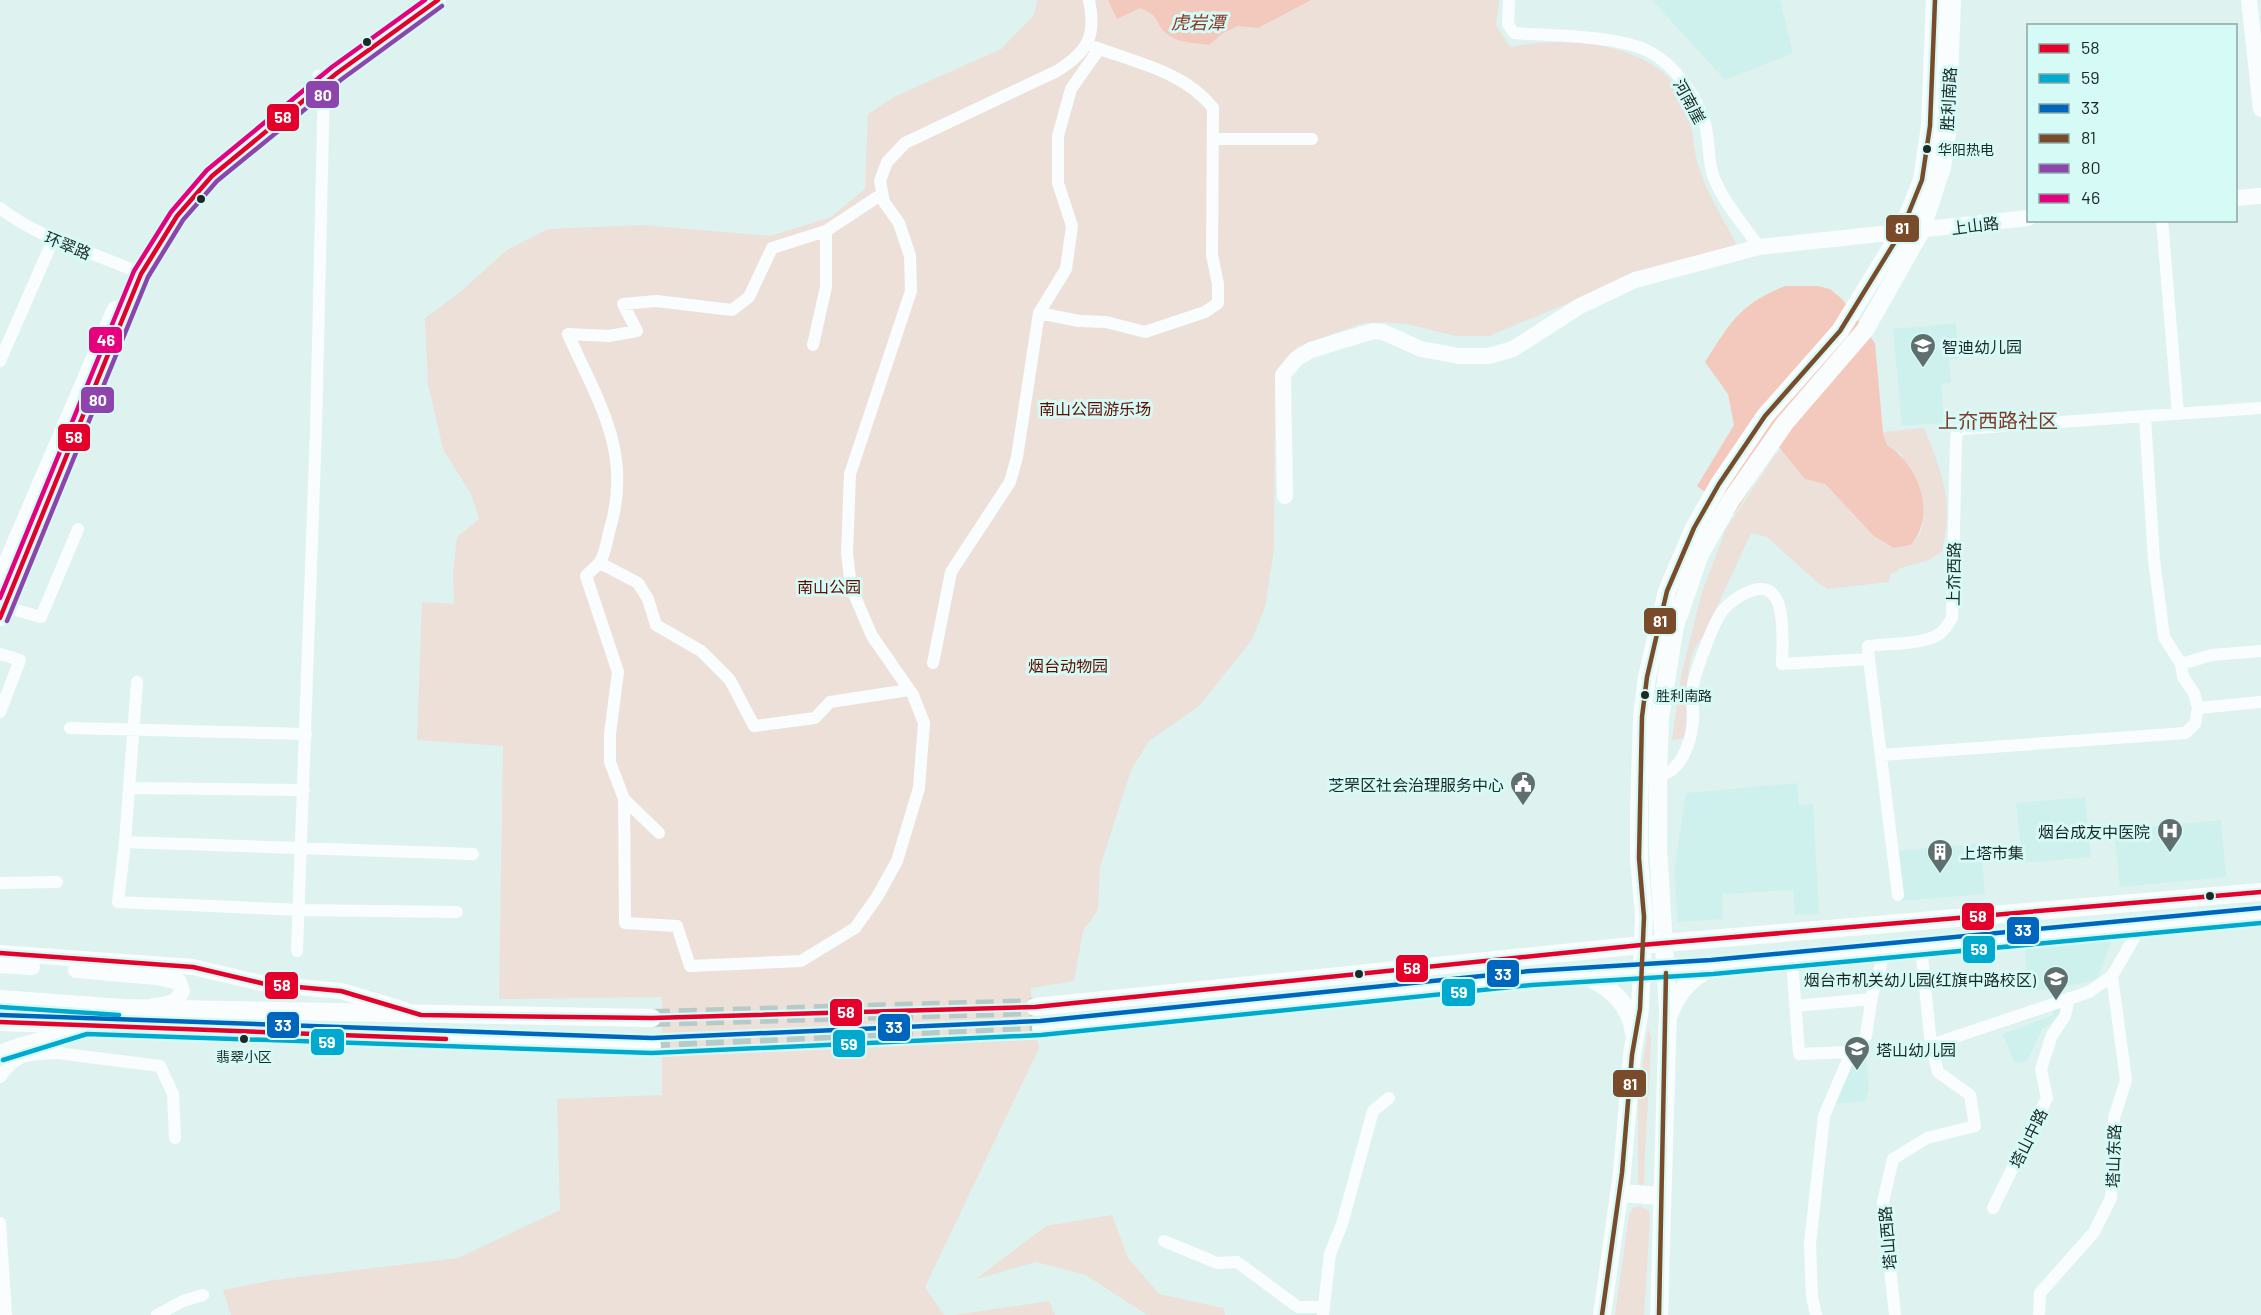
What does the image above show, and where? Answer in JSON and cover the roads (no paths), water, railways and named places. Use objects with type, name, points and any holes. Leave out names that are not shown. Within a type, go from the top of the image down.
[{"type":"main road","points":[[0,578],[136,272],[193,196],[212,176],[321,80],[420,0]]},
{"type":"main road","points":[[321,80],[438,0]]},
{"type":"main road","name":"胜利南路","points":[[1602,1315],[1619,1192],[1634,1039],[1640,1009],[1644,917],[1639,858],[1642,717],[1647,677],[1666,591],[1694,528],[1719,484],[1765,416],[1840,331],[1897,238],[1922,180],[1929,126],[1935,0]]},
{"type":"main road","name":"胜利南路","points":[[1658,775],[1660,718],[1675,626],[1700,554],[1731,500],[1785,423],[1865,330],[1922,231],[1942,167],[1947,134],[1952,0]]},
{"type":"main road","points":[[2249,0],[2261,109]]},
{"type":"main road","points":[[2237,198],[2261,196]]},
{"type":"main road","name":"上山路","points":[[1285,496],[1282,380],[1286,368],[1311,350],[1372,331],[1383,332],[1421,349],[1459,356],[1489,356],[1513,349],[1580,306],[1635,280],[1759,247],[1897,238],[1922,231],[2027,218]]},
{"type":"main road","points":[[2,614],[136,272]]},
{"type":"main road","points":[[1658,775],[1658,848],[1666,970],[1667,1027],[1659,1315]]},
{"type":"main road","points":[[1035,1007],[1641,945],[2261,892]]},
{"type":"main road","points":[[1041,1028],[1583,974],[1712,967],[2261,915]]},
{"type":"main road","points":[[0,953],[193,967],[265,984],[341,991],[421,1015]]},
{"type":"main road","points":[[0,965],[156,977],[178,981],[181,985],[179,997],[168,1004],[122,1008]]},
{"type":"main road","points":[[1667,1027],[1674,1001],[1681,991],[1694,977],[1712,967]]},
{"type":"main road","points":[[1583,974],[1603,984],[1619,997],[1630,1016],[1634,1039]]},
{"type":"main road","points":[[0,999],[122,1008],[652,1018]]},
{"type":"main road","points":[[0,1022],[652,1046]]},
{"type":"main road","points":[[0,1053],[16,1046],[58,1045],[86,1026]]},
{"type":"main road","points":[[1619,1192],[1661,1196]]},
{"type":"street","points":[[1040,313],[1079,321],[1106,322],[1145,332],[1205,312],[1218,303],[1218,284],[1212,255],[1215,139],[1213,108],[1203,94],[1183,80],[1093,46],[1090,39],[1089,0]]},
{"type":"street","name":"河南崖","points":[[1509,0],[1508,24],[1514,33],[1623,43],[1650,52],[1673,71],[1686,86],[1705,125],[1707,154],[1714,179],[1759,247]]},
{"type":"street","points":[[882,194],[826,231],[772,248],[749,297],[732,310],[656,301],[623,304],[637,331],[609,336],[568,333],[602,405],[612,433],[616,472],[614,519],[600,563],[586,576],[618,672],[610,734],[610,762],[624,799],[625,923],[677,926],[690,966],[801,961],[855,928],[877,897],[897,861],[919,788],[924,723],[909,690],[872,636],[851,587],[847,553],[850,474],[911,291],[910,256],[899,223],[884,202],[880,181],[887,162],[905,143],[1057,71],[1093,46]]},
{"type":"street","points":[[933,663],[951,572],[1010,482],[1017,457],[1040,313],[1066,269],[1072,226],[1058,183],[1058,136],[1071,89],[1093,46]]},
{"type":"street","points":[[297,951],[306,734],[321,80]]},
{"type":"street","points":[[1215,139],[1312,139]]},
{"type":"street","name":"环翠路","points":[[0,208],[21,225],[136,272]]},
{"type":"street","points":[[2162,222],[2178,414]]},
{"type":"street","points":[[813,345],[826,286],[826,231]]},
{"type":"street","points":[[0,361],[53,240]]},
{"type":"street","name":"上夼西路","points":[[1869,659],[1868,646],[1937,636],[1952,618],[1957,433],[1962,429],[2261,408]]},
{"type":"street","points":[[1881,755],[2184,733],[2195,724],[2198,708],[2194,693],[2183,677],[2181,664],[2164,638],[2154,560],[2145,417]]},
{"type":"street","points":[[2,614],[41,617],[78,529]]},
{"type":"street","points":[[600,563],[638,583],[648,599],[656,625],[701,651],[730,680],[754,726],[815,718],[830,702],[909,690]]},
{"type":"street","points":[[1658,775],[1671,772],[1680,761],[1693,722],[1693,687],[1697,670],[1723,610],[1736,598],[1750,591],[1766,590],[1775,595],[1781,604],[1782,664],[1869,659],[1898,895]]},
{"type":"street","points":[[2181,664],[2212,655],[2261,651]]},
{"type":"street","points":[[0,654],[20,660],[0,712]]},
{"type":"street","points":[[137,682],[125,842],[118,902],[299,910],[457,912]]},
{"type":"street","points":[[2198,708],[2261,702]]},
{"type":"street","points":[[70,728],[306,734]]},
{"type":"street","points":[[129,788],[304,790]]},
{"type":"street","points":[[624,799],[659,833]]},
{"type":"street","points":[[125,842],[473,854]]},
{"type":"street","points":[[0,883],[57,882]]},
{"type":"street","points":[[1931,1045],[2037,1007],[2089,992],[2112,976],[2141,926]]},
{"type":"street","name":"塔山西路","points":[[1895,1315],[1883,1202],[1893,1159],[1927,1138],[1975,1126],[1970,1095],[1938,1072],[1931,1045],[1921,947]]},
{"type":"street","points":[[1816,1315],[1812,1297],[1810,1244],[1817,1163],[1824,1116],[1851,1052],[1866,1036],[1871,999],[1881,965],[1880,951]]},
{"type":"street","points":[[1792,960],[1799,1054],[1851,1052]]},
{"type":"street","name":"塔山东路","points":[[2039,1315],[2040,1293],[2094,1232],[2111,1198],[2114,1118],[2126,1080],[2112,976]]},
{"type":"street","points":[[1795,1006],[1871,999]]},
{"type":"street","name":"塔山中路","points":[[1993,1208],[2048,1098],[2041,1069],[2052,1035],[2065,1016],[2069,999]]},
{"type":"street","points":[[0,1077],[10,1063],[23,1056],[58,1045],[160,1066],[173,1094],[176,1138]]},
{"type":"street","points":[[1164,1241],[1217,1263],[1237,1262],[1298,1307],[1324,1311],[1330,1254],[1346,1214],[1373,1111],[1389,1098]]},
{"type":"street","points":[[0,1223],[6,1315]]},
{"type":"street","points":[[157,1315],[183,1301],[203,1295]]},
{"type":"water","name":"虎岩潭","points":[[1108,0],[1311,0],[1258,28],[1238,26],[1223,33],[1209,45],[1171,37],[1152,14],[1140,8],[1117,19]]},
{"type":"water","points":[[1785,286],[1817,286],[1830,289],[1842,299],[1875,343],[1883,433],[1887,445],[1908,465],[1916,477],[1921,491],[1923,519],[1919,533],[1911,545],[1894,548],[1874,536],[1825,484],[1805,479],[1778,446],[1734,514],[1697,486],[1734,425],[1728,394],[1705,362],[1730,325],[1746,308]]},
{"type":"tunnel","points":[[652,1018],[1035,1007]]},
{"type":"tunnel","points":[[652,1046],[1041,1028]]},
{"type":"place","name":"华阳热电","points":[[1927,149]]},
{"type":"place","name":"智迪幼儿园","points":[[1923,369]]},
{"type":"place","name":"胜利南路","points":[[1645,695]]},
{"type":"place","name":"芝罘区社会治理服务中心","points":[[1523,807]]},
{"type":"place","name":"烟台成友中医院","points":[[2170,854]]},
{"type":"place","name":"上塔市集","points":[[1940,875]]},
{"type":"place","name":"烟台市机关幼儿园(红旗中路校区)","points":[[2056,1002]]},
{"type":"place","name":"翡翠小区","points":[[244,1039]]},
{"type":"place","name":"塔山幼儿园","points":[[1857,1072]]},
{"type":"district","name":"上夼西路社区","points":[[1998,420]]},
{"type":"park label","name":"南山公园游乐场","points":[[1095,408]]},
{"type":"park label","name":"南山公园","points":[[829,586]]},
{"type":"park label","name":"烟台动物园","points":[[1068,665]]}]
